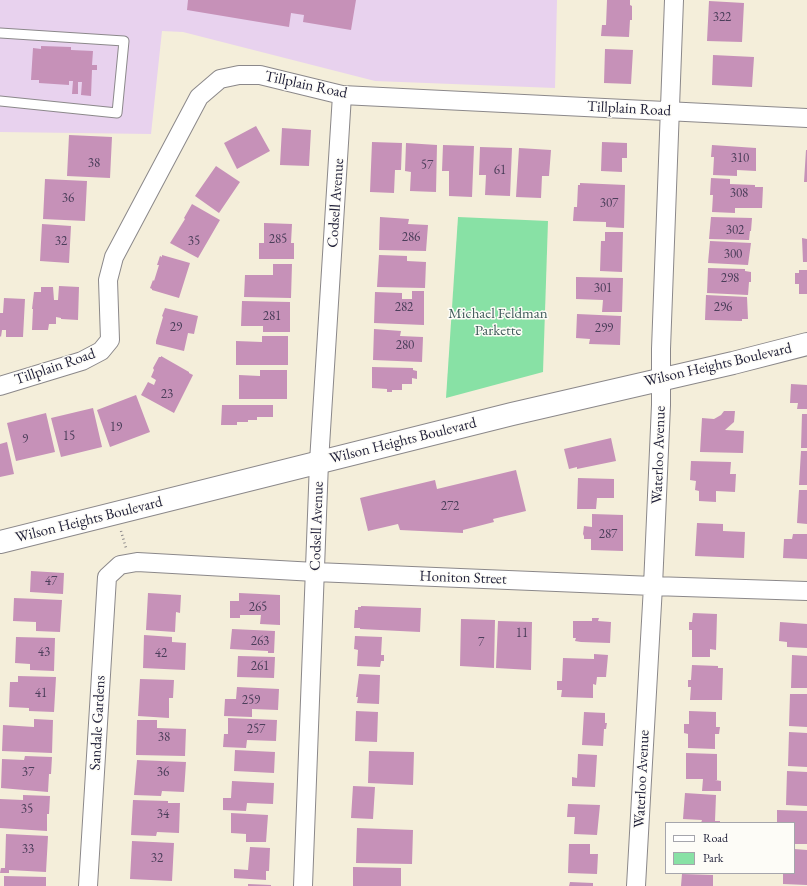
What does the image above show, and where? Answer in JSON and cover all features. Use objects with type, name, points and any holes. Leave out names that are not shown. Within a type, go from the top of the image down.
[{"type":"street","name":"Waterloo Avenue","points":[[636,886],[654,586],[674,0]]},
{"type":"street","name":"Tillplain Road","points":[[0,386],[82,361],[101,351],[110,340],[108,280],[114,257],[199,97],[220,79],[239,75],[260,75],[342,95],[807,118]]},
{"type":"street","name":"Codsell Avenue","points":[[303,886],[319,462],[342,95]]},
{"type":"street","name":"Wilson Heights Boulevard","points":[[0,542],[512,414],[733,363],[807,344]]},
{"type":"street","name":"Honiton Street","points":[[125,564],[137,562],[315,572],[807,591]]},
{"type":"street","name":"Sandale Gardens","points":[[88,886],[107,577],[125,564]]},
{"type":"lane","points":[[0,33],[124,41],[117,113],[0,101]]},
{"type":"path","points":[[116,513],[125,564]]},
{"type":"shaded area","points":[[0,0],[557,0],[555,88],[375,81],[183,32],[162,31],[151,134],[0,132]]},
{"type":"green space","name":"Michael Feldman Parkette","points":[[458,217],[548,221],[543,372],[446,398]]},
{"type":"building","points":[[188,0],[356,0],[351,30],[303,22],[304,15],[291,13],[289,27],[187,10]]},
{"type":"building","points":[[607,0],[630,0],[630,5],[632,6],[632,20],[630,20],[629,37],[601,36],[602,25],[606,25]]},
{"type":"building","points":[[709,1],[744,3],[742,42],[707,41]]},
{"type":"building","points":[[41,46],[71,47],[71,50],[93,51],[92,65],[97,65],[97,70],[92,70],[91,96],[81,95],[82,82],[78,82],[78,94],[72,94],[73,81],[69,81],[69,85],[39,83],[39,80],[31,80],[33,48],[41,49]]},
{"type":"building","points":[[605,49],[633,50],[631,84],[604,83]]},
{"type":"building","points":[[713,55],[754,57],[752,87],[712,85]]},
{"type":"building","points":[[256,126],[270,151],[237,169],[224,143]]},
{"type":"building","points":[[282,128],[311,130],[309,166],[280,165]]},
{"type":"building","points":[[69,135],[112,137],[110,178],[67,176]]},
{"type":"building","points":[[372,142],[402,143],[401,170],[395,170],[394,193],[370,192]]},
{"type":"building","points":[[602,142],[627,143],[627,158],[622,158],[622,172],[601,171]]},
{"type":"building","points":[[406,143],[437,145],[436,192],[410,191],[411,172],[405,171]]},
{"type":"building","points":[[443,145],[474,146],[472,197],[449,196],[449,171],[442,171]]},
{"type":"building","points":[[712,145],[756,148],[756,171],[737,170],[737,176],[713,175],[714,157],[711,157]]},
{"type":"building","points":[[480,147],[512,148],[510,196],[485,195],[486,175],[479,175]]},
{"type":"building","points":[[519,148],[551,150],[549,176],[542,176],[541,198],[516,197]]},
{"type":"building","points":[[806,150],[807,182],[804,182]]},
{"type":"building","points":[[216,166],[240,182],[219,213],[195,196]]},
{"type":"building","points":[[711,178],[730,179],[730,184],[755,185],[755,187],[763,187],[762,208],[735,208],[735,213],[712,212],[713,195],[710,195]]},
{"type":"building","points":[[45,179],[87,181],[85,221],[43,219]]},
{"type":"building","points":[[580,183],[625,185],[624,228],[606,227],[606,222],[573,221],[574,207],[577,207],[578,185],[580,185]]},
{"type":"building","points":[[192,204],[220,220],[198,258],[170,243],[185,219],[184,218]]},
{"type":"building","points":[[380,217],[409,219],[408,224],[428,225],[426,251],[379,250]]},
{"type":"building","points":[[711,217],[752,218],[749,240],[709,239]]},
{"type":"building","points":[[264,223],[292,224],[291,243],[294,243],[294,259],[259,259],[259,243],[264,243]]},
{"type":"building","points":[[42,224],[71,226],[69,263],[40,261]]},
{"type":"building","points":[[605,232],[623,232],[622,272],[600,271],[601,241],[605,241]]},
{"type":"building","points":[[802,238],[807,239],[807,262],[803,262]]},
{"type":"building","points":[[710,241],[751,243],[748,265],[708,263]]},
{"type":"building","points":[[162,255],[190,263],[179,298],[152,290],[150,288],[159,265],[157,265],[160,256],[162,257]]},
{"type":"building","points":[[379,255],[407,256],[407,261],[426,262],[425,288],[377,287]]},
{"type":"building","points":[[273,264],[292,264],[291,298],[244,297],[245,275],[273,275]]},
{"type":"building","points":[[708,268],[745,269],[745,271],[751,272],[751,282],[749,282],[748,295],[707,293]]},
{"type":"building","points":[[799,270],[807,270],[807,294],[799,294],[799,284],[795,284],[795,273],[799,273]]},
{"type":"building","points":[[576,277],[623,278],[622,312],[602,312],[603,300],[576,299]]},
{"type":"building","points":[[59,286],[79,287],[78,320],[61,319],[56,317],[56,324],[49,324],[48,330],[32,330],[34,292],[41,292],[41,287],[53,287],[54,300],[58,300]]},
{"type":"building","points":[[412,291],[424,291],[424,325],[374,323],[375,292],[402,293],[402,299],[412,299]]},
{"type":"building","points":[[706,295],[747,297],[748,319],[742,319],[742,321],[705,320]]},
{"type":"building","points":[[4,298],[25,299],[23,337],[6,337],[6,330],[2,330],[1,337],[0,336],[0,313],[3,313]]},
{"type":"building","points":[[242,301],[290,302],[290,332],[263,332],[263,326],[241,326]]},
{"type":"building","points":[[165,308],[198,316],[194,334],[188,333],[184,351],[156,344]]},
{"type":"building","points":[[577,314],[621,316],[620,345],[589,344],[590,339],[576,338]]},
{"type":"building","points":[[374,329],[401,331],[400,336],[423,337],[422,362],[373,360]]},
{"type":"building","points":[[262,336],[288,336],[288,365],[236,365],[236,341],[262,342]]},
{"type":"building","points":[[161,356],[193,375],[174,413],[141,395],[148,382],[154,385],[156,380],[151,377],[154,370],[153,368]]},
{"type":"building","points":[[372,367],[413,368],[413,370],[417,371],[417,379],[412,378],[412,384],[402,384],[402,390],[392,390],[392,392],[387,392],[387,389],[372,388]]},
{"type":"building","points":[[260,370],[287,370],[287,399],[239,399],[239,375],[260,376]]},
{"type":"building","points":[[791,384],[807,385],[807,409],[797,409],[798,403],[790,403]]},
{"type":"building","points":[[136,395],[150,432],[110,447],[97,410]]},
{"type":"building","points":[[222,405],[273,405],[273,417],[257,417],[257,420],[237,422],[237,425],[221,425]]},
{"type":"building","points":[[93,408],[102,447],[61,457],[51,418]]},
{"type":"building","points":[[724,411],[735,411],[734,422],[725,430],[744,431],[743,453],[700,452],[702,418],[714,419],[721,415]]},
{"type":"building","points":[[46,413],[55,452],[16,461],[7,423]]},
{"type":"building","points":[[802,414],[807,414],[807,448],[801,448]]},
{"type":"building","points":[[611,438],[616,461],[577,469],[577,467],[569,469],[564,449]]},
{"type":"building","points":[[7,442],[14,474],[0,477],[0,444]]},
{"type":"building","points":[[801,451],[807,451],[807,485],[799,485]]},
{"type":"building","points":[[691,461],[731,462],[730,474],[736,474],[735,492],[716,491],[716,502],[699,501],[699,491],[695,490],[696,481],[690,480]]},
{"type":"building","points":[[516,470],[526,511],[493,519],[494,522],[463,530],[463,533],[400,530],[398,524],[368,531],[360,498],[435,480],[437,489]]},
{"type":"building","points":[[578,478],[614,479],[614,498],[597,498],[596,509],[577,509]]},
{"type":"building","points":[[799,490],[807,490],[807,524],[797,523]]},
{"type":"building","points":[[592,514],[623,515],[623,551],[591,550],[591,539],[584,539],[583,534],[584,526],[592,527]]},
{"type":"building","points":[[697,523],[723,524],[723,531],[745,532],[744,558],[695,556]]},
{"type":"building","points":[[793,534],[807,534],[807,559],[783,558],[784,539],[792,539]]},
{"type":"building","points":[[31,571],[64,573],[63,594],[30,592]]},
{"type":"building","points":[[148,593],[181,595],[180,613],[176,612],[175,632],[146,630]]},
{"type":"building","points":[[239,593],[280,595],[280,625],[260,624],[261,615],[240,615],[240,618],[230,618],[230,601],[239,601]]},
{"type":"building","points":[[14,598],[62,600],[60,632],[36,631],[36,622],[13,621]]},
{"type":"building","points":[[358,607],[421,608],[420,632],[354,628],[355,610],[358,610]]},
{"type":"building","points":[[693,613],[717,614],[716,650],[710,649],[710,657],[692,657],[692,630],[689,630],[689,622],[692,622]]},
{"type":"building","points":[[592,618],[599,618],[598,621],[611,622],[610,643],[575,641],[576,638],[573,638],[573,621],[592,621]]},
{"type":"building","points":[[461,619],[495,620],[494,668],[460,666]]},
{"type":"building","points":[[498,621],[532,622],[531,670],[496,668]]},
{"type":"building","points":[[780,622],[807,624],[807,648],[787,647],[787,642],[779,641]]},
{"type":"building","points":[[232,629],[275,631],[274,653],[268,653],[268,651],[230,649]]},
{"type":"building","points":[[144,635],[172,637],[172,642],[186,643],[185,670],[143,668]]},
{"type":"building","points":[[355,636],[382,637],[381,655],[384,655],[384,661],[381,661],[380,667],[357,666],[358,650],[354,649]]},
{"type":"building","points":[[16,637],[55,638],[54,671],[30,670],[30,664],[15,663]]},
{"type":"building","points":[[594,654],[608,655],[606,677],[597,677],[596,685],[593,684],[593,698],[561,697],[562,690],[557,690],[557,681],[562,681],[563,658],[594,659]]},
{"type":"building","points":[[792,655],[807,656],[807,688],[791,688]]},
{"type":"building","points":[[238,656],[275,657],[274,678],[237,677]]},
{"type":"building","points":[[692,665],[718,666],[718,668],[723,668],[722,700],[690,700],[691,687],[688,687],[688,680],[691,680]]},
{"type":"building","points":[[359,674],[380,675],[379,704],[357,703],[358,697],[356,697]]},
{"type":"building","points":[[18,676],[56,677],[54,712],[29,711],[29,708],[9,707],[10,682],[18,682]]},
{"type":"building","points":[[140,679],[174,680],[173,698],[169,698],[169,718],[138,716]]},
{"type":"building","points":[[237,687],[279,689],[278,710],[252,709],[252,717],[224,716],[225,699],[236,699]]},
{"type":"building","points":[[790,694],[807,694],[807,727],[789,726]]},
{"type":"building","points":[[356,711],[378,712],[377,742],[355,741]]},
{"type":"building","points":[[689,711],[716,712],[716,727],[720,727],[719,734],[715,734],[715,749],[688,748],[688,734],[684,733],[684,724],[689,724]]},
{"type":"building","points":[[584,712],[605,713],[605,723],[607,723],[606,729],[604,729],[603,746],[582,745]]},
{"type":"building","points":[[228,718],[277,720],[276,741],[247,740],[246,748],[223,747],[224,734],[228,734]]},
{"type":"building","points":[[34,719],[53,720],[52,753],[2,751],[3,725],[34,727]]},
{"type":"building","points":[[137,720],[157,720],[157,728],[186,729],[185,756],[136,755]]},
{"type":"building","points":[[789,732],[807,733],[807,767],[788,766]]},
{"type":"building","points":[[235,750],[275,752],[274,773],[234,771]]},
{"type":"building","points":[[369,751],[414,752],[413,785],[368,783]]},
{"type":"building","points":[[686,753],[717,754],[717,780],[715,780],[721,781],[721,791],[702,791],[703,779],[686,779]]},
{"type":"building","points":[[578,754],[597,755],[595,787],[572,786],[572,777],[577,778]]},
{"type":"building","points":[[25,756],[52,757],[48,792],[1,788],[2,759],[24,760]]},
{"type":"building","points":[[137,760],[186,762],[184,792],[162,791],[161,796],[134,795]]},
{"type":"building","points":[[787,771],[807,772],[807,806],[786,805]]},
{"type":"building","points":[[232,781],[274,783],[273,804],[247,803],[246,811],[223,810],[223,798],[231,798]]},
{"type":"building","points":[[353,786],[375,787],[373,819],[351,818]]},
{"type":"building","points":[[685,793],[716,795],[715,821],[720,822],[701,822],[702,820],[683,819]]},
{"type":"building","points":[[23,795],[50,796],[49,814],[47,814],[47,831],[0,828],[0,799],[23,800]]},
{"type":"building","points":[[133,800],[168,801],[168,803],[180,803],[179,833],[157,832],[156,836],[131,835]]},
{"type":"building","points":[[568,804],[600,805],[597,835],[574,834],[575,817],[567,817]]},
{"type":"building","points":[[777,810],[807,811],[807,844],[795,844],[795,822],[777,822]]},
{"type":"building","points":[[231,813],[268,815],[266,842],[246,842],[246,834],[231,833]]},
{"type":"building","points":[[357,828],[413,830],[412,864],[356,863]]},
{"type":"building","points":[[6,834],[48,836],[46,872],[9,870],[9,873],[0,873],[1,868],[5,868]]},
{"type":"building","points":[[132,841],[174,843],[172,881],[130,879]]},
{"type":"building","points":[[569,844],[590,844],[590,854],[598,854],[597,874],[568,873]]},
{"type":"building","points":[[250,847],[270,848],[269,871],[266,871],[266,880],[234,878],[234,869],[248,870]]},
{"type":"building","points":[[795,849],[807,850],[807,885],[783,884],[783,874],[795,874]]},
{"type":"building","points":[[353,867],[401,868],[401,886],[353,886]]},
{"type":"building","points":[[682,874],[713,875],[713,886],[681,886]]},
{"type":"building","points":[[4,876],[46,877],[46,886],[4,886]]},
{"type":"building","points":[[570,882],[593,883],[593,886],[569,886]]},
{"type":"building","points":[[248,884],[271,885],[271,886],[248,886]]}]
